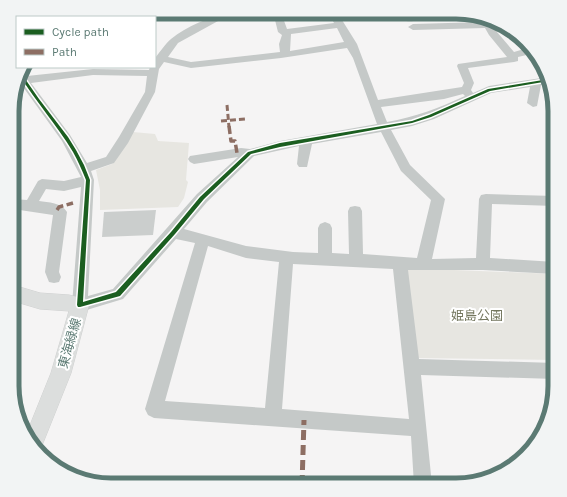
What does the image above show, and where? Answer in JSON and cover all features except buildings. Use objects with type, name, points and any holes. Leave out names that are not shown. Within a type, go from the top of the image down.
[{"type":"main road","name":"東海緑線","points":[[19,295],[40,301],[80,305],[61,373],[35,439]]},
{"type":"street","points":[[156,67],[160,58],[175,41],[200,26],[216,19]]},
{"type":"street","points":[[280,20],[283,32],[287,32],[337,19],[352,44],[374,104],[405,168],[438,199],[423,265]]},
{"type":"street","points":[[413,27],[480,22]]},
{"type":"street","points":[[489,25],[512,58]]},
{"type":"street","points":[[285,54],[284,44],[287,32]]},
{"type":"street","points":[[160,58],[191,65],[285,54],[352,44]]},
{"type":"street","points":[[468,94],[469,83],[462,66],[512,58],[527,53]]},
{"type":"street","points":[[30,206],[42,184],[64,186],[86,175],[110,160],[124,140],[150,92],[155,68]]},
{"type":"street","points":[[26,77],[94,69],[153,73]]},
{"type":"street","points":[[24,81],[31,93],[66,137],[86,175],[80,305],[118,294],[173,233],[202,198],[250,153]]},
{"type":"street","points":[[374,104],[444,95],[468,94],[543,81]]},
{"type":"street","points":[[533,103],[536,85],[534,82]]},
{"type":"street","points":[[194,159],[241,152],[250,153],[280,145],[385,127],[430,116],[468,94]]},
{"type":"street","points":[[303,164],[306,140]]},
{"type":"street","points":[[483,264],[486,199],[548,201]]},
{"type":"street","points":[[19,205],[51,208],[60,212],[52,272],[54,277]]},
{"type":"street","points":[[355,211],[356,260]]},
{"type":"street","points":[[325,228],[325,259]]},
{"type":"street","points":[[173,233],[203,239],[246,252],[286,258],[356,260],[423,265],[483,264],[548,268]]},
{"type":"street","points":[[203,239],[154,409],[419,428]]},
{"type":"street","points":[[273,418],[286,258]]},
{"type":"street","points":[[400,263],[419,428],[423,478]]},
{"type":"street","points":[[419,367],[548,371]]},
{"type":"green space","points":[[133,132],[155,134],[158,141],[189,143],[186,180],[188,182],[184,198],[178,207],[100,210],[100,190],[96,170],[112,164]]},
{"type":"green space","name":"姫島公園","points":[[405,268],[548,274],[548,360],[418,358]]},
{"type":"marked path","points":[[227,105],[231,141],[235,141],[237,153]]},
{"type":"marked path","points":[[221,121],[245,119]]},
{"type":"marked path","points":[[57,210],[59,207],[73,203]]},
{"type":"marked path","points":[[302,478],[304,420]]},
{"type":"cycle path","points":[[24,80],[75,151],[88,180],[80,305],[118,294],[173,233],[202,198],[250,153],[280,145],[412,122],[430,116],[489,90],[543,81]]}]
